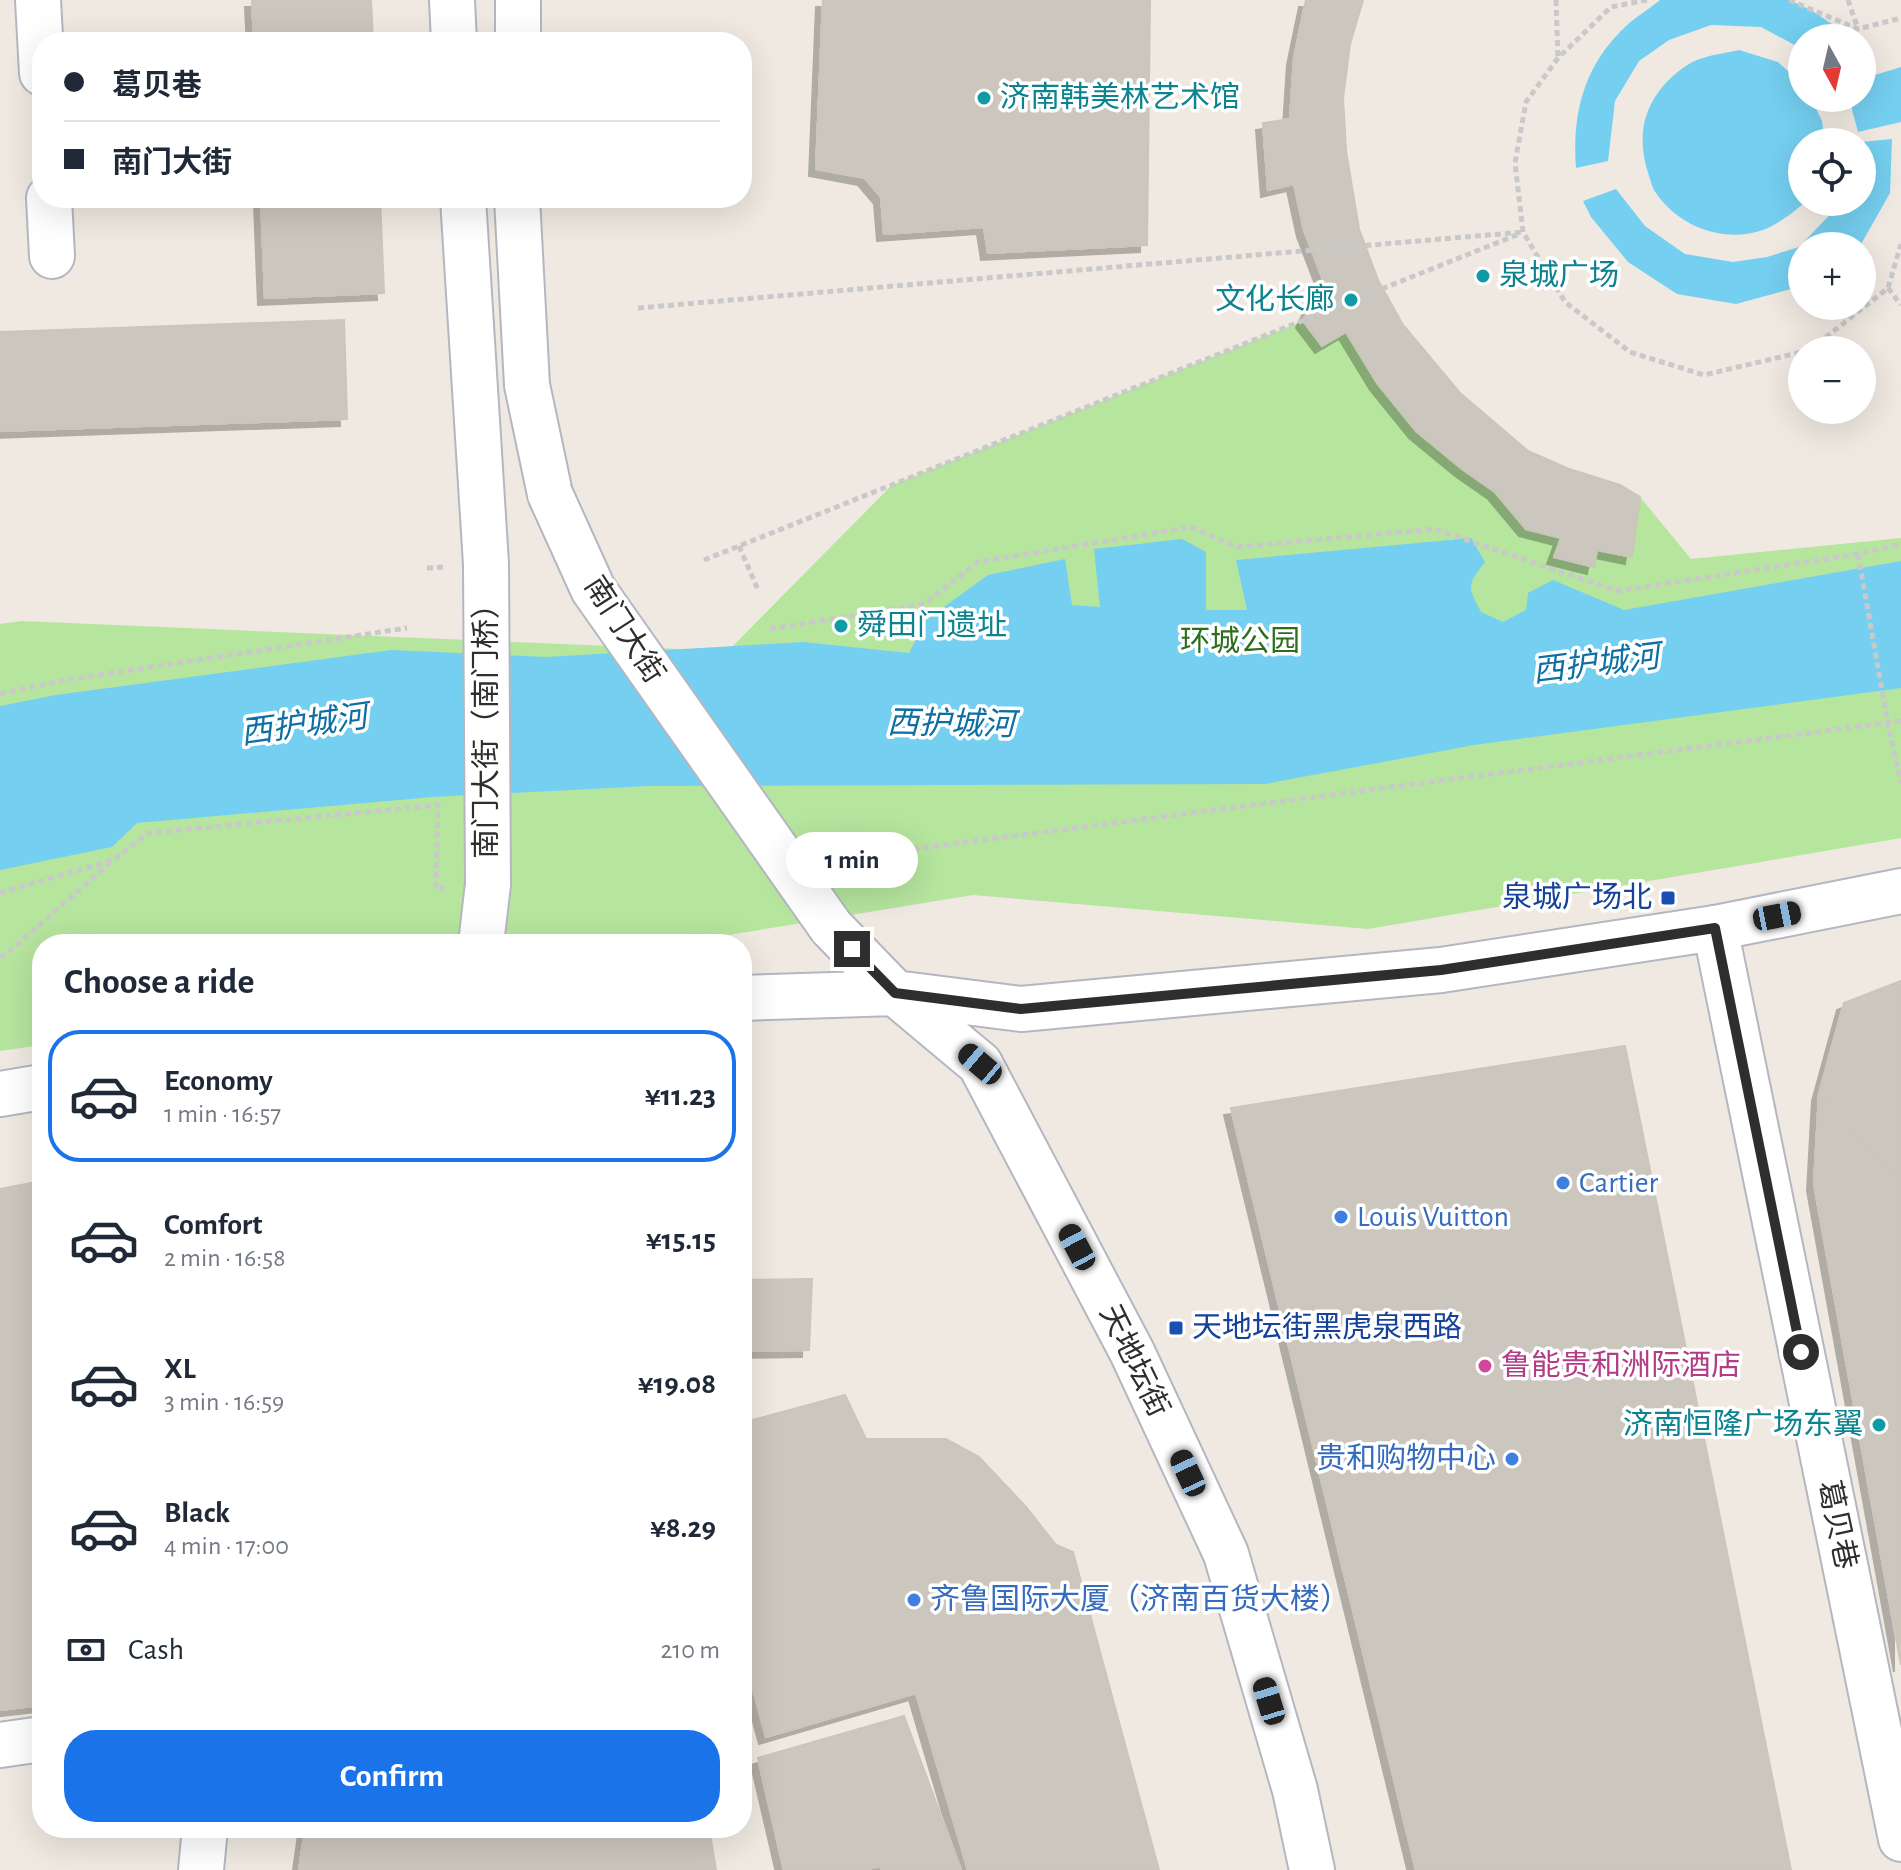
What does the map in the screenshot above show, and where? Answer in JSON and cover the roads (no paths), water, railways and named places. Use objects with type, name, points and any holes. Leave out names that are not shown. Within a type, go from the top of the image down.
[{"type":"main road","points":[[38,0],[40,32]]},
{"type":"main road","points":[[452,0],[454,32]]},
{"type":"main road","points":[[518,0],[518,32]]},
{"type":"main road","points":[[50,208],[52,256]]},
{"type":"main road","name":"南门大街（南门桥）","points":[[464,208],[486,564],[472,886],[479,934]]},
{"type":"main road","name":"南门大街","points":[[518,208],[527,385],[550,494],[593,589],[831,927],[895,993]]},
{"type":"main road","points":[[752,998],[895,993],[1021,1009],[1441,970],[1715,928],[1901,891]]},
{"type":"main road","name":"葛贝巷","points":[[1715,928],[1901,1839]]},
{"type":"main road","name":"天地坛街","points":[[895,993],[980,1064],[1139,1365],[1226,1554],[1295,1790],[1312,1870]]},
{"type":"main road","points":[[0,1094],[32,1089]]},
{"type":"main road","points":[[0,1745],[32,1740]]},
{"type":"main road","points":[[201,1870],[204,1838]]},
{"type":"water","points":[[1660,0],[1789,0],[1832,24],[1788,24],[1788,41],[1761,27],[1711,25],[1669,40],[1639,61],[1615,101],[1608,161],[1576,168],[1578,112],[1589,77],[1608,46]]},
{"type":"water","points":[[1739,50],[1778,62],[1788,71],[1788,112],[1818,112],[1822,121],[1823,128],[1788,128],[1788,215],[1774,225],[1748,234],[1733,235],[1703,229],[1677,215],[1655,191],[1643,152],[1643,128],[1656,95],[1687,65],[1712,55]]},
{"type":"water","points":[[1901,67],[1901,122],[1875,128],[1857,128],[1853,112],[1876,112],[1876,75]]},
{"type":"water","points":[[1892,139],[1890,193],[1868,232],[1813,232],[1829,216],[1876,216],[1876,141]]},
{"type":"water","points":[[1616,189],[1645,226],[1685,254],[1733,262],[1788,250],[1788,290],[1736,304],[1677,294],[1628,262],[1591,217],[1583,201]]},
{"type":"water","name":"西护城河","points":[[1471,538],[1485,562],[1472,581],[1471,591],[1481,612],[1503,622],[1526,610],[1528,593],[1553,580],[1624,610],[1901,561],[1901,688],[1474,745],[1265,784],[648,786],[433,797],[137,823],[112,847],[0,870],[0,706],[56,695],[391,650],[547,657],[803,642],[909,653],[926,620],[988,575],[1065,559],[1072,605],[1100,607],[1094,549],[1182,539],[1206,552],[1206,610],[1247,610],[1236,560]]},
{"type":"place","name":"济南韩美林艺术馆","points":[[984,98]]},
{"type":"place","name":"泉城广场","points":[[1483,276]]},
{"type":"place","name":"文化长廊","points":[[1351,300]]},
{"type":"place","name":"舜田门遗址","points":[[841,626]]},
{"type":"place","name":"泉城广场北","points":[[1668,898]]},
{"type":"place","name":"Cartier","points":[[1563,1183]]},
{"type":"place","name":"Louis Vuitton","points":[[1341,1217]]},
{"type":"place","name":"天地坛街黑虎泉西路","points":[[1176,1328]]},
{"type":"place","name":"鲁能贵和洲际酒店","points":[[1485,1366]]},
{"type":"place","name":"济南恒隆广场东翼","points":[[1879,1425]]},
{"type":"place","name":"贵和购物中心","points":[[1512,1459]]},
{"type":"place","name":"齐鲁国际大厦（济南百货大楼）","points":[[914,1600]]},
{"type":"park label","name":"环城公园","points":[[1240,642]]}]
